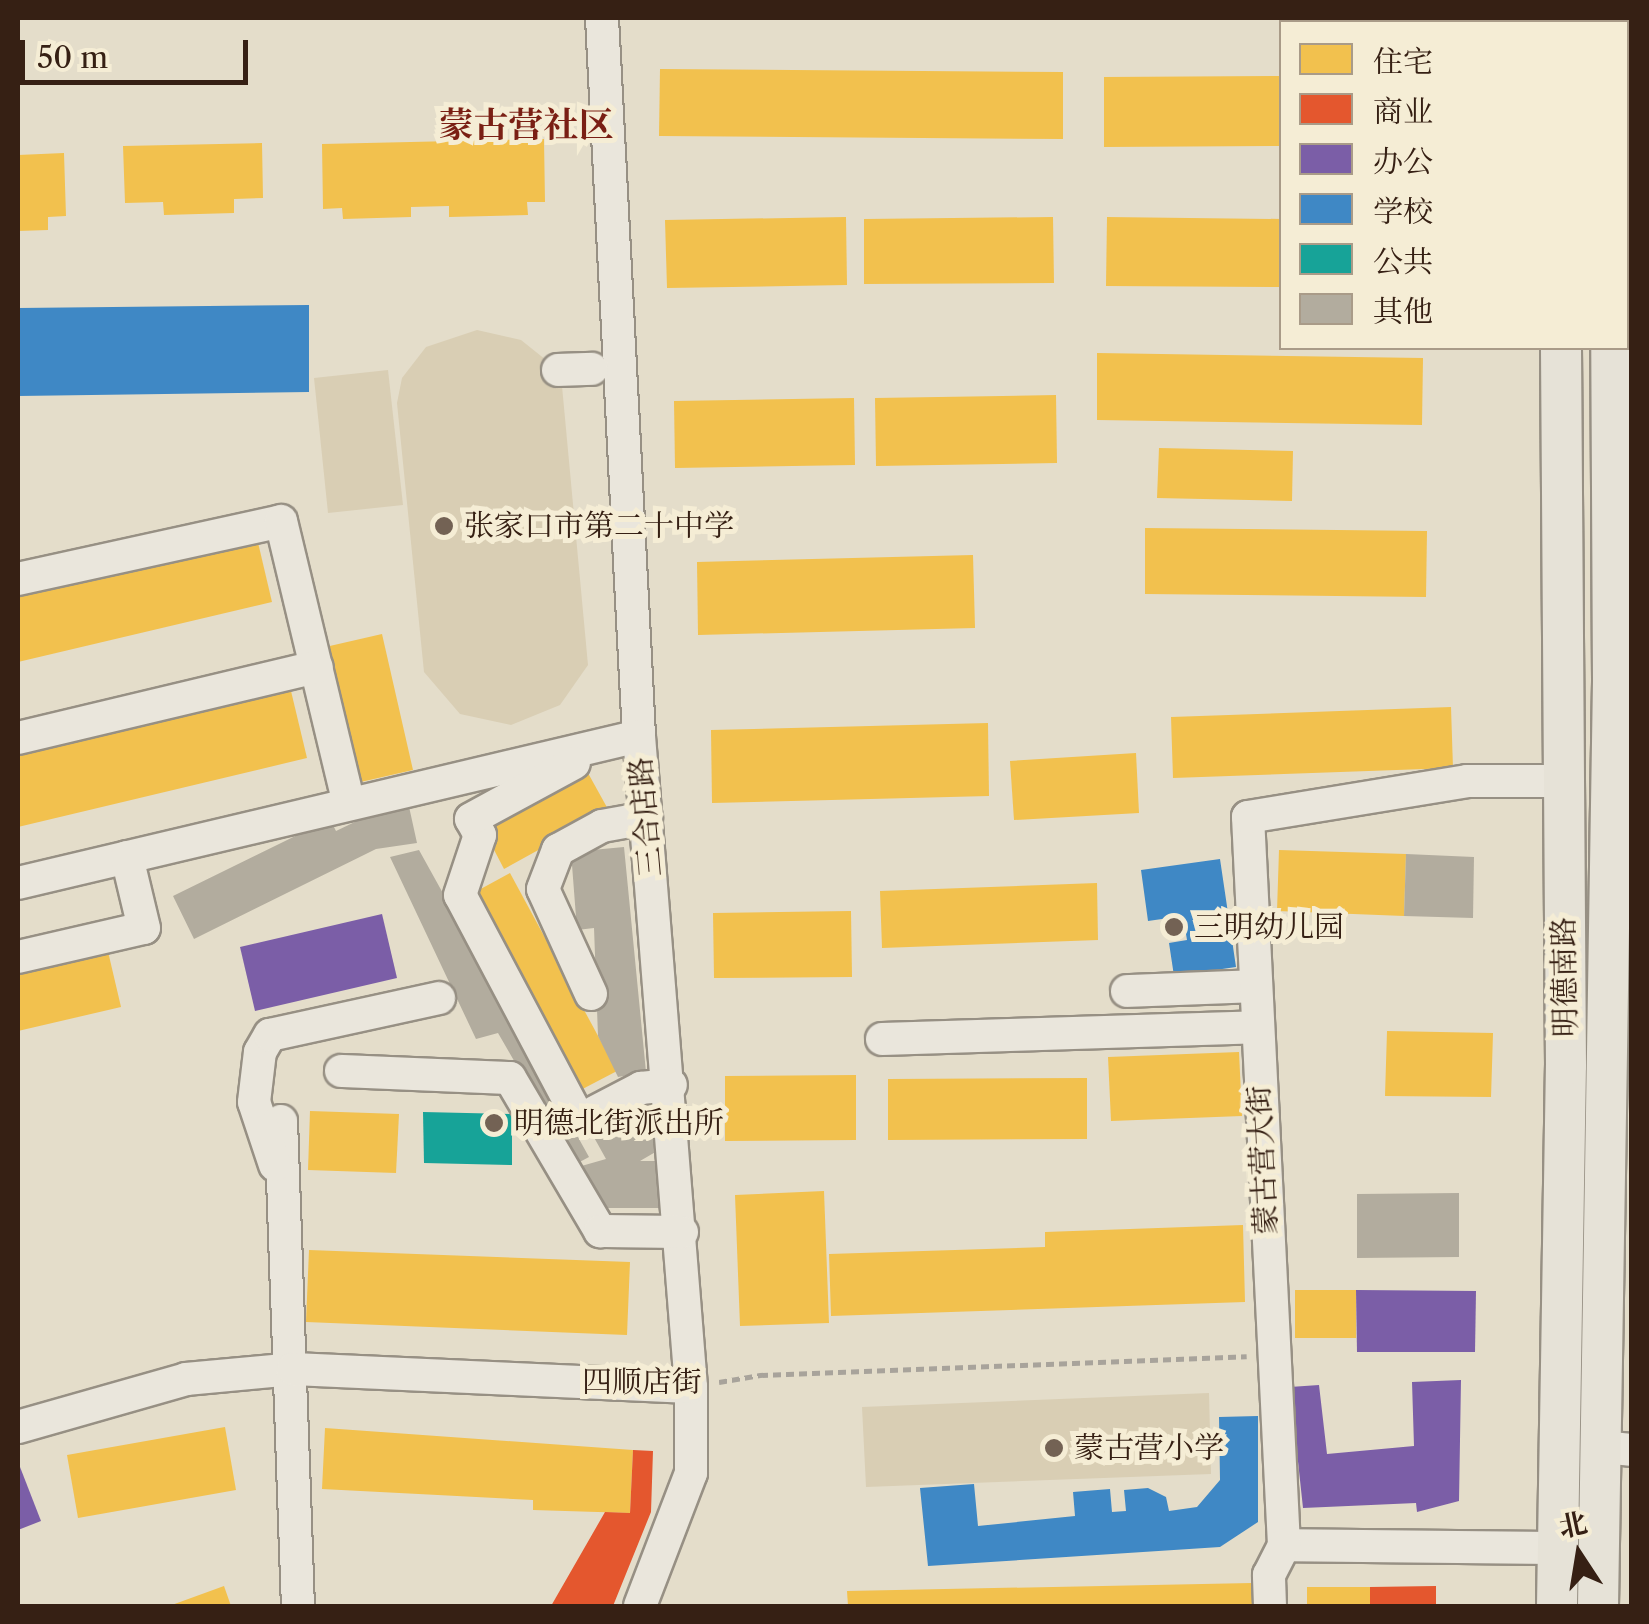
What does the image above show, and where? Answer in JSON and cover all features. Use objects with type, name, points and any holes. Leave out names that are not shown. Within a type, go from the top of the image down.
[{"type":"main road","name":"明德南路","points":[[1556,1606],[1566,1065],[1561,350]]},
{"type":"main road","name":"明德南路","points":[[1598,1606],[1602,1518],[1617,1449],[1611,350]]},
{"type":"main road","points":[[1559,1534],[1602,1518]]},
{"type":"street","name":"三合店路","points":[[602,18],[604,325],[670,1085],[692,1387],[691,1474],[640,1606]]},
{"type":"street","points":[[558,370],[592,369]]},
{"type":"street","points":[[18,579],[281,521],[349,804]]},
{"type":"street","points":[[18,738],[316,667]]},
{"type":"street","points":[[18,884],[640,736]]},
{"type":"street","points":[[578,761],[471,819],[480,835],[460,895],[585,1111],[641,1088],[670,1085]]},
{"type":"street","points":[[491,770],[499,804]]},
{"type":"street","name":"蒙古营大街","points":[[1284,1545],[1248,817],[1467,781],[1563,781]]},
{"type":"street","points":[[591,994],[543,889],[558,850],[602,826],[646,818]]},
{"type":"street","points":[[18,957],[144,928],[127,857]]},
{"type":"street","points":[[1127,990],[1255,986]]},
{"type":"street","points":[[284,1178],[264,1149],[254,1102],[260,1052],[270,1035],[439,998]]},
{"type":"street","points":[[882,1039],[1257,1027]]},
{"type":"street","points":[[341,1071],[510,1078],[600,1231],[682,1232]]},
{"type":"street","points":[[281,1120],[293,1369],[298,1606]]},
{"type":"street","name":"四顺店街","points":[[18,1427],[186,1379],[293,1369],[692,1387]]},
{"type":"street","points":[[1270,1606],[1269,1575],[1284,1545],[1559,1534]]},
{"type":"path","name":"四顺店街","points":[[692,1387],[760,1375],[1273,1356]]},
{"type":"shaded area","points":[[477,330],[521,340],[546,360],[562,386],[588,665],[560,705],[511,725],[460,714],[424,672],[397,403],[402,378],[426,347]]},
{"type":"shaded area","points":[[388,370],[403,505],[328,513],[314,378]]},
{"type":"shaded area","points":[[1209,1393],[1211,1474],[866,1487],[862,1407]]},
{"type":"building: 住宅","points":[[660,69],[1063,72],[1063,139],[659,136]]},
{"type":"building: 住宅","points":[[1279,76],[1279,146],[1104,147],[1104,77]]},
{"type":"building: 住宅","points":[[544,139],[545,202],[527,202],[528,215],[449,217],[449,206],[411,207],[411,217],[343,219],[342,208],[323,209],[322,144]]},
{"type":"building: 住宅","points":[[262,143],[263,198],[234,199],[234,213],[164,215],[163,202],[125,203],[123,146]]},
{"type":"building: 住宅","points":[[64,153],[66,216],[48,217],[48,230],[18,231],[18,155]]},
{"type":"building: 住宅","points":[[846,217],[847,285],[667,288],[665,220]]},
{"type":"building: 住宅","points":[[1053,217],[1054,283],[864,284],[864,219]]},
{"type":"building: 住宅","points":[[1107,217],[1279,219],[1279,287],[1106,286]]},
{"type":"building: 住宅","points":[[1097,353],[1423,358],[1422,425],[1097,420]]},
{"type":"building: 住宅","points":[[1056,395],[1057,463],[876,466],[875,398]]},
{"type":"building: 住宅","points":[[854,398],[855,465],[675,468],[674,401]]},
{"type":"building: 住宅","points":[[1159,448],[1293,451],[1292,501],[1157,498]]},
{"type":"building: 住宅","points":[[1145,528],[1427,531],[1426,597],[1145,594]]},
{"type":"building: 住宅","points":[[256,534],[272,602],[18,662],[18,591]]},
{"type":"building: 住宅","points":[[973,555],[975,628],[698,635],[697,562]]},
{"type":"building: 住宅","points":[[382,634],[413,770],[352,784],[321,648]]},
{"type":"building: 住宅","points":[[291,691],[307,758],[18,827],[18,755]]},
{"type":"building: 住宅","points":[[1451,707],[1453,768],[1173,778],[1171,717]]},
{"type":"building: 住宅","points":[[988,723],[989,796],[712,803],[711,730]]},
{"type":"building: 住宅","points":[[1136,753],[1139,813],[1014,820],[1010,761]]},
{"type":"building: 住宅","points":[[583,764],[609,811],[504,869],[479,821]]},
{"type":"building: 住宅","points":[[1279,850],[1406,854],[1404,916],[1277,911]]},
{"type":"building: 住宅","points":[[510,873],[617,1071],[573,1094],[466,897]]},
{"type":"building: 住宅","points":[[1097,883],[1098,940],[882,948],[880,891]]},
{"type":"building: 住宅","points":[[851,911],[852,977],[714,978],[713,913]]},
{"type":"building: 住宅","points":[[106,943],[121,1007],[18,1031],[18,963]]},
{"type":"building: 住宅","points":[[1387,1031],[1493,1033],[1491,1097],[1385,1096]]},
{"type":"building: 住宅","points":[[1239,1052],[1242,1116],[1111,1121],[1108,1057]]},
{"type":"building: 住宅","points":[[856,1075],[856,1140],[725,1141],[725,1076]]},
{"type":"building: 住宅","points":[[1087,1078],[1087,1139],[888,1140],[888,1079]]},
{"type":"building: 住宅","points":[[310,1111],[399,1114],[396,1173],[308,1170]]},
{"type":"building: 住宅","points":[[824,1191],[829,1323],[740,1326],[735,1195]]},
{"type":"building: 住宅","points":[[1243,1225],[1245,1302],[831,1316],[829,1254],[1045,1247],[1045,1232]]},
{"type":"building: 住宅","points":[[309,1250],[630,1262],[627,1335],[306,1322]]},
{"type":"building: 住宅","points":[[1295,1290],[1356,1290],[1356,1338],[1295,1338]]},
{"type":"building: 住宅","points":[[225,1427],[236,1490],[78,1518],[67,1455]]},
{"type":"building: 住宅","points":[[325,1428],[633,1450],[630,1513],[533,1510],[533,1500],[322,1489]]},
{"type":"building: 住宅","points":[[1252,1583],[1253,1606],[848,1606],[847,1591]]},
{"type":"building: 住宅","points":[[224,1586],[231,1606],[169,1606]]},
{"type":"building: 住宅","points":[[1307,1587],[1370,1587],[1370,1606],[1307,1606]]},
{"type":"building: 商业","points":[[633,1450],[653,1451],[651,1512],[613,1606],[551,1606],[605,1512],[630,1513]]},
{"type":"building: 商业","points":[[1436,1586],[1436,1606],[1370,1606],[1370,1587]]},
{"type":"building: 办公","points":[[382,914],[397,978],[255,1011],[240,947]]},
{"type":"building: 办公","points":[[1356,1290],[1476,1291],[1475,1352],[1357,1352]]},
{"type":"building: 办公","points":[[1461,1380],[1459,1501],[1417,1512],[1416,1503],[1303,1508],[1290,1387],[1319,1385],[1327,1454],[1414,1446],[1412,1382]]},
{"type":"building: 办公","points":[[18,1468],[41,1521],[18,1530]]},
{"type":"building: 学校","points":[[309,305],[309,392],[18,396],[18,308]]},
{"type":"building: 学校","points":[[1220,859],[1236,967],[1174,976],[1169,943],[1187,940],[1183,916],[1148,921],[1141,870]]},
{"type":"building: 学校","points":[[1258,1416],[1258,1522],[1220,1547],[928,1566],[920,1488],[974,1484],[978,1526],[1075,1516],[1073,1492],[1110,1489],[1112,1512],[1126,1511],[1124,1490],[1148,1488],[1166,1497],[1169,1511],[1197,1507],[1220,1480],[1219,1417]]},
{"type":"building: 公共","points":[[423,1112],[512,1114],[512,1165],[424,1163]]},
{"type":"building: 其他","points":[[408,802],[417,843],[376,849],[194,939],[173,896],[330,819],[336,831],[361,819],[360,812]]},
{"type":"building: 其他","points":[[624,847],[646,1072],[618,1077],[598,1036],[594,928],[577,930],[571,852]]},
{"type":"building: 其他","points":[[419,850],[589,1157],[574,1165],[498,1033],[476,1039],[390,857]]},
{"type":"building: 其他","points":[[1406,854],[1474,857],[1473,918],[1404,916]]},
{"type":"building: 其他","points":[[641,1096],[664,1147],[640,1161],[667,1161],[667,1208],[598,1208],[578,1167],[606,1159],[586,1123]]},
{"type":"building: 其他","points":[[1459,1193],[1459,1257],[1357,1258],[1357,1194]]},
{"type":"place","name":"张家口市第二十中学","points":[[444,526]]},
{"type":"place","name":"三明幼儿园","points":[[1174,927]]},
{"type":"place","name":"明德北街派出所","points":[[494,1123]]},
{"type":"place","name":"蒙古营小学","points":[[1054,1448]]},
{"type":"district","name":"蒙古营社区","points":[[526,125]]}]
